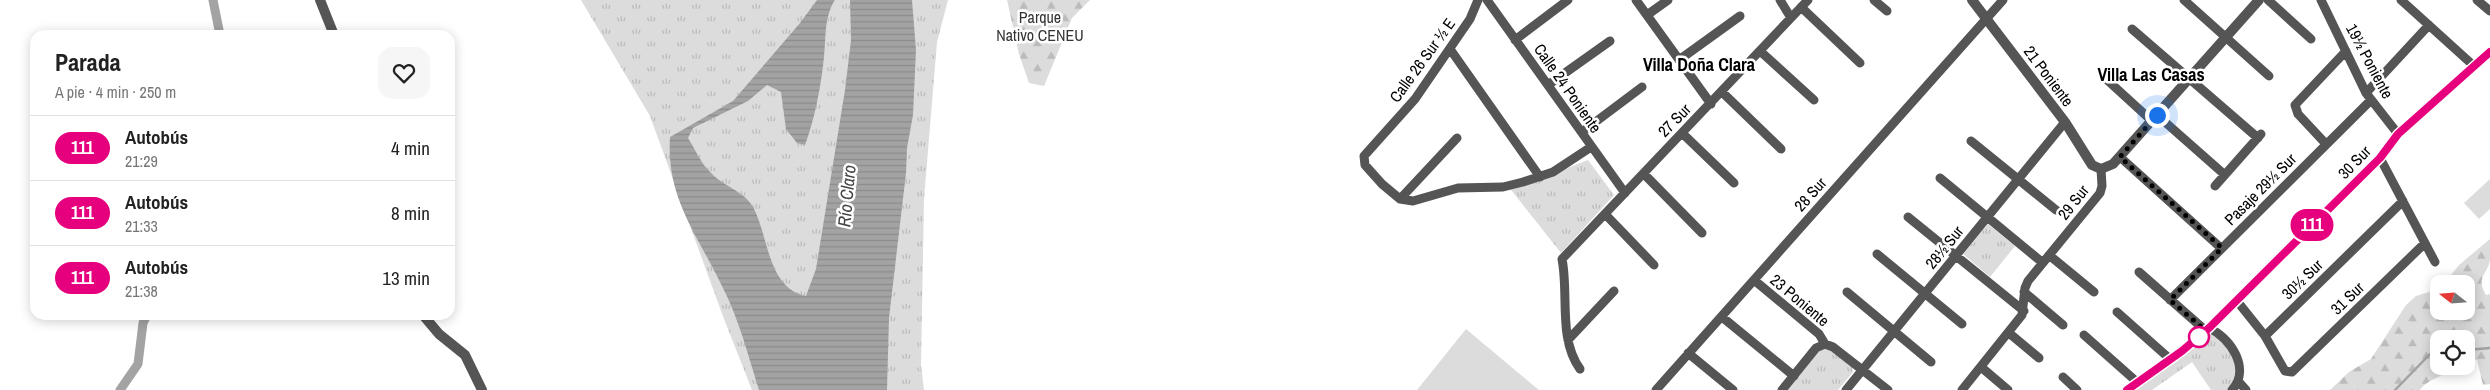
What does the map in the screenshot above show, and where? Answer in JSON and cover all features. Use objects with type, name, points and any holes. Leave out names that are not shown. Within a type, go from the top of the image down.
[{"type":"street","points":[[320,0],[332,30]]},
{"type":"street","name":"Calle 26 Sur ½ E","points":[[1403,200],[1368,170],[1363,161],[1364,156],[1415,99],[1470,19],[1478,0]]},
{"type":"street","name":"Calle 24 Poniente","points":[[1487,0],[1625,193]]},
{"type":"street","points":[[1515,40],[1568,0]]},
{"type":"street","points":[[1636,0],[1710,104]]},
{"type":"street","points":[[1647,15],[1668,0]]},
{"type":"street","points":[[1780,0],[1791,18]]},
{"type":"street","name":"27 Sur","points":[[1568,340],[1562,259],[1808,0]]},
{"type":"street","points":[[1874,0],[1887,11]]},
{"type":"street","name":"21 Poniente","points":[[1972,0],[2065,122],[2092,165],[2101,169]]},
{"type":"street","name":"28 Sur","points":[[1656,390],[2003,0]]},
{"type":"street","points":[[2184,0],[2269,76]]},
{"type":"street","name":"29 Sur","points":[[2024,292],[2026,284],[2100,194],[2101,169],[2111,166],[2120,157],[2259,0]]},
{"type":"street","points":[[2268,0],[2311,38]]},
{"type":"street","name":"19½ Poniente","points":[[2321,0],[2369,97],[2398,134]]},
{"type":"street","points":[[2401,0],[2474,66]]},
{"type":"street","points":[[2477,0],[2490,11]]},
{"type":"street","points":[[1801,8],[1860,62]]},
{"type":"street","points":[[1680,60],[1740,16]]},
{"type":"street","name":"Pasaje 29½ Sur","points":[[2170,300],[2326,144],[2369,97],[2429,25]]},
{"type":"street","points":[[2132,29],[2260,136],[2215,186]]},
{"type":"street","points":[[1548,85],[1610,41]]},
{"type":"street","points":[[1450,49],[1540,177]]},
{"type":"street","points":[[1760,51],[1814,100]]},
{"type":"street","points":[[2326,144],[2298,114],[2295,107],[2297,100],[2346,51]]},
{"type":"street","name":"30 Sur","points":[[2127,390],[2208,330],[2380,158],[2398,134],[2490,52]]},
{"type":"street","points":[[2105,78],[2225,175]]},
{"type":"street","points":[[1582,132],[1642,87]]},
{"type":"street","points":[[1722,92],[1781,149]]},
{"type":"street","name":"28½ Sur","points":[[1846,390],[2065,122]]},
{"type":"street","points":[[1682,133],[1734,183]]},
{"type":"street","points":[[1403,200],[1456,138]]},
{"type":"street","points":[[1971,141],[2056,210]]},
{"type":"street","points":[[1403,200],[1458,188],[1504,187],[1540,177],[1566,165],[1591,147]]},
{"type":"street","points":[[2120,157],[2222,248]]},
{"type":"street","points":[[2380,158],[2435,262]]},
{"type":"street","points":[[1644,174],[1702,233]]},
{"type":"street","points":[[1940,178],[2043,263]]},
{"type":"street","name":"30½ Sur","points":[[2264,336],[2403,201]]},
{"type":"street","points":[[1604,214],[1654,265]]},
{"type":"street","points":[[1908,217],[2024,311]]},
{"type":"street","name":"31 Sur","points":[[2264,336],[2285,371],[2290,373],[2425,242]]},
{"type":"street","points":[[1878,254],[1962,324]]},
{"type":"street","points":[[2049,255],[2094,292]]},
{"type":"street","points":[[2139,272],[2208,330],[2222,336],[2233,348],[2239,362],[2238,380],[2232,390]]},
{"type":"street","name":"23 Poniente","points":[[1754,280],[1819,334],[1825,344],[1833,346],[1888,390]]},
{"type":"street","points":[[1580,369],[1572,358],[1568,340],[1614,291]]},
{"type":"street","points":[[1847,292],[1931,362]]},
{"type":"street","points":[[1962,390],[2009,333],[2024,311],[2024,292]]},
{"type":"street","points":[[2024,292],[2063,325]]},
{"type":"street","points":[[2237,301],[2264,336]]},
{"type":"street","points":[[2117,312],[2170,359]]},
{"type":"street","points":[[1722,317],[1794,376]]},
{"type":"street","points":[[427,320],[439,334],[465,355],[482,390]]},
{"type":"street","points":[[2009,333],[2039,358]]},
{"type":"street","points":[[2084,335],[2136,382]]},
{"type":"street","points":[[1782,390],[1816,348],[1825,344]]},
{"type":"street","points":[[1688,354],[1733,390]]},
{"type":"street","points":[[1981,367],[2008,390]]},
{"type":"street","points":[[2063,377],[2077,390]]},
{"type":"street","points":[[2238,380],[2246,390]]},
{"type":"green space","points":[[581,0],[948,0],[937,42],[924,199],[921,365],[924,390],[752,390],[650,116]]},
{"type":"green space","name":"Parque Nativo CENEU","points":[[1007,0],[1090,0],[1072,18],[1044,86],[1029,83],[1019,54]]},
{"type":"green space","points":[[1588,160],[1614,195],[1561,253],[1508,186],[1547,176]]},
{"type":"green space","points":[[2490,179],[2490,209],[2479,219],[2464,203]]},
{"type":"green space","points":[[1988,224],[2015,246],[1990,277],[1963,254]]},
{"type":"green space","points":[[2490,239],[2490,260],[2483,276],[2482,284],[2486,295],[2490,294],[2490,384],[2483,385],[2477,360],[2475,359],[2475,330],[2430,330],[2430,375],[2442,375],[2427,383],[2420,390],[2330,390],[2349,372],[2371,359],[2406,305],[2416,296],[2430,292],[2430,320],[2475,320],[2475,275],[2451,275],[2459,265]]},
{"type":"green space","points":[[1466,329],[1539,390],[1417,390]]},
{"type":"green space","points":[[2210,332],[2224,345],[2233,357],[2235,371],[2229,390],[2211,390],[2192,362],[2152,390],[2134,390],[2178,359]]},
{"type":"green space","points":[[1829,348],[1852,365],[1853,372],[1838,390],[1786,390],[1819,349]]},
{"type":"water","name":"Río Claro","points":[[817,0],[835,0],[827,20],[819,90],[812,124],[805,145],[797,143],[786,129],[781,92],[767,85],[748,101],[693,128],[688,138],[707,169],[716,178],[749,201],[758,219],[776,272],[793,291],[806,296],[816,269],[845,90],[851,40],[850,0],[912,0],[916,50],[913,115],[907,148],[906,173],[889,318],[887,390],[759,390],[733,311],[685,215],[673,179],[670,159],[670,137],[733,101],[800,23]]},
{"type":"waterway","points":[[213,0],[219,30]]},
{"type":"waterway","points":[[120,390],[138,364],[144,320]]},
{"type":"waterway","points":[[2475,349],[2490,348]]},
{"type":"waterway","points":[[2395,390],[2430,354]]},
{"type":"bus line","name":"111","points":[[2127,390],[2182,351],[2209,328],[2380,158],[2398,134],[2490,52]]},
{"type":"district","name":"Villa Doña Clara","points":[[1699,65]]},
{"type":"district","name":"Villa Las Casas","points":[[2151,75]]},
{"type":"route","points":[[2157,115],[2120,157],[2222,248],[2170,300],[2206,331],[2199,337]]}]
